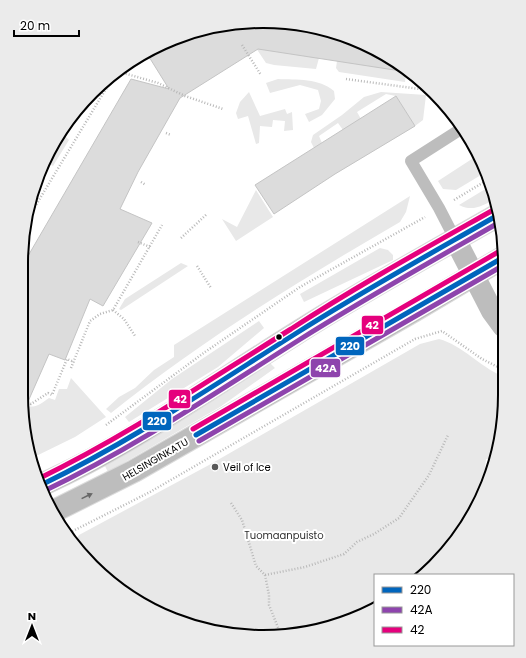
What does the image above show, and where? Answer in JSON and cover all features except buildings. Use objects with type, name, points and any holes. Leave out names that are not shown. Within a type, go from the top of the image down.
[{"type":"main road","points":[[45,483],[64,475],[130,438],[337,307],[493,218]]},
{"type":"main road","points":[[454,239],[492,311],[498,319]]},
{"type":"main road","name":"HELSINGINKATU","points":[[58,509],[134,471],[498,261]]},
{"type":"lane","points":[[454,239],[439,208],[411,161],[457,131]]},
{"type":"path","points":[[242,45],[261,75]]},
{"type":"path","points":[[125,73],[158,83],[185,96],[223,108]]},
{"type":"path","points":[[346,79],[421,89]]},
{"type":"path","points":[[35,207],[108,86]]},
{"type":"path","points":[[166,133],[171,136]]},
{"type":"path","points":[[141,182],[146,185]]},
{"type":"path","points":[[454,200],[484,182]]},
{"type":"path","points":[[181,238],[207,214]]},
{"type":"path","points":[[102,428],[205,352],[294,291],[424,217]]},
{"type":"path","points":[[72,368],[90,321],[100,314],[113,310],[162,225]]},
{"type":"path","points":[[138,242],[150,247]]},
{"type":"path","points":[[197,266],[211,288]]},
{"type":"path","points":[[113,310],[124,318],[135,336]]},
{"type":"path","points":[[72,531],[150,492],[415,339],[442,331],[482,359],[498,367]]},
{"type":"path","points":[[29,403],[31,404],[48,393],[52,395],[67,359],[74,362]]},
{"type":"path","points":[[265,575],[305,567],[344,554],[357,542],[374,534],[399,518],[429,475],[448,435]]},
{"type":"path","points":[[231,503],[242,520],[256,566],[265,575],[269,595],[269,606],[279,629]]},
{"type":"green space","points":[[256,48],[319,58],[316,69],[274,65],[266,63]]},
{"type":"green space","points":[[337,61],[396,70],[405,77],[405,82],[339,72],[336,68]]},
{"type":"green space","points":[[278,79],[308,80],[322,84],[334,91],[335,99],[322,115],[309,122],[305,114],[319,109],[321,101],[318,90],[300,85],[270,93],[266,83]]},
{"type":"green space","points":[[249,92],[260,116],[285,109],[287,114],[292,112],[293,130],[284,131],[285,121],[273,120],[272,127],[260,126],[259,143],[256,144],[248,116],[238,119],[236,113],[240,102]]},
{"type":"green space","points":[[381,92],[426,95],[423,120],[415,126],[396,96],[386,94],[357,112],[361,119],[343,130],[338,123],[319,136],[322,143],[314,148],[311,142],[313,135],[342,115],[364,97]]},
{"type":"green space","points":[[65,136],[69,140],[53,166],[50,164]]},
{"type":"green space","points":[[473,158],[481,175],[456,190],[443,189],[438,181]]},
{"type":"green space","points":[[486,188],[490,202],[482,206],[473,208],[459,205]]},
{"type":"green space","points":[[256,190],[273,217],[236,241],[222,219],[237,227]]},
{"type":"green space","points":[[410,196],[406,212],[400,222],[325,266],[252,312],[145,386],[111,413],[106,409],[119,397],[135,388],[154,370],[174,357],[174,345]]},
{"type":"green space","points":[[380,248],[388,250],[393,255],[393,260],[304,302],[300,294]]},
{"type":"green space","points":[[181,263],[188,266],[121,310],[119,309],[125,299]]},
{"type":"green space","points":[[259,321],[264,328],[218,367],[129,422],[125,417],[172,379]]},
{"type":"green space","name":"Tuomaanpuisto","points":[[439,339],[447,342],[498,374],[496,426],[489,459],[486,459],[484,475],[474,499],[458,526],[440,550],[415,574],[374,574],[374,602],[339,618],[294,628],[263,630],[232,628],[202,622],[187,618],[145,599],[108,572],[86,550],[77,538],[79,535],[209,465],[420,344]]},
{"type":"green space","points":[[270,363],[275,368],[220,407],[108,472],[105,466]]},
{"type":"green space","points":[[71,378],[106,417],[75,437],[36,456],[30,426],[29,407],[39,404],[49,398],[55,400],[59,389],[67,389]]},
{"type":"transit line","name":"42","points":[[42,477],[103,445],[198,388],[341,298],[492,211]]},
{"type":"transit line","name":"220","points":[[45,483],[106,451],[201,394],[345,303],[493,218]]},
{"type":"transit line","name":"42A","points":[[48,489],[110,457],[205,400],[348,310],[495,225]]},
{"type":"transit line","name":"42","points":[[193,429],[497,253]]},
{"type":"transit line","name":"220","points":[[196,435],[498,261]]},
{"type":"transit line","name":"42A","points":[[199,441],[498,268]]},
{"type":"place","name":"Veil of Ice","points":[[215,467]]}]
